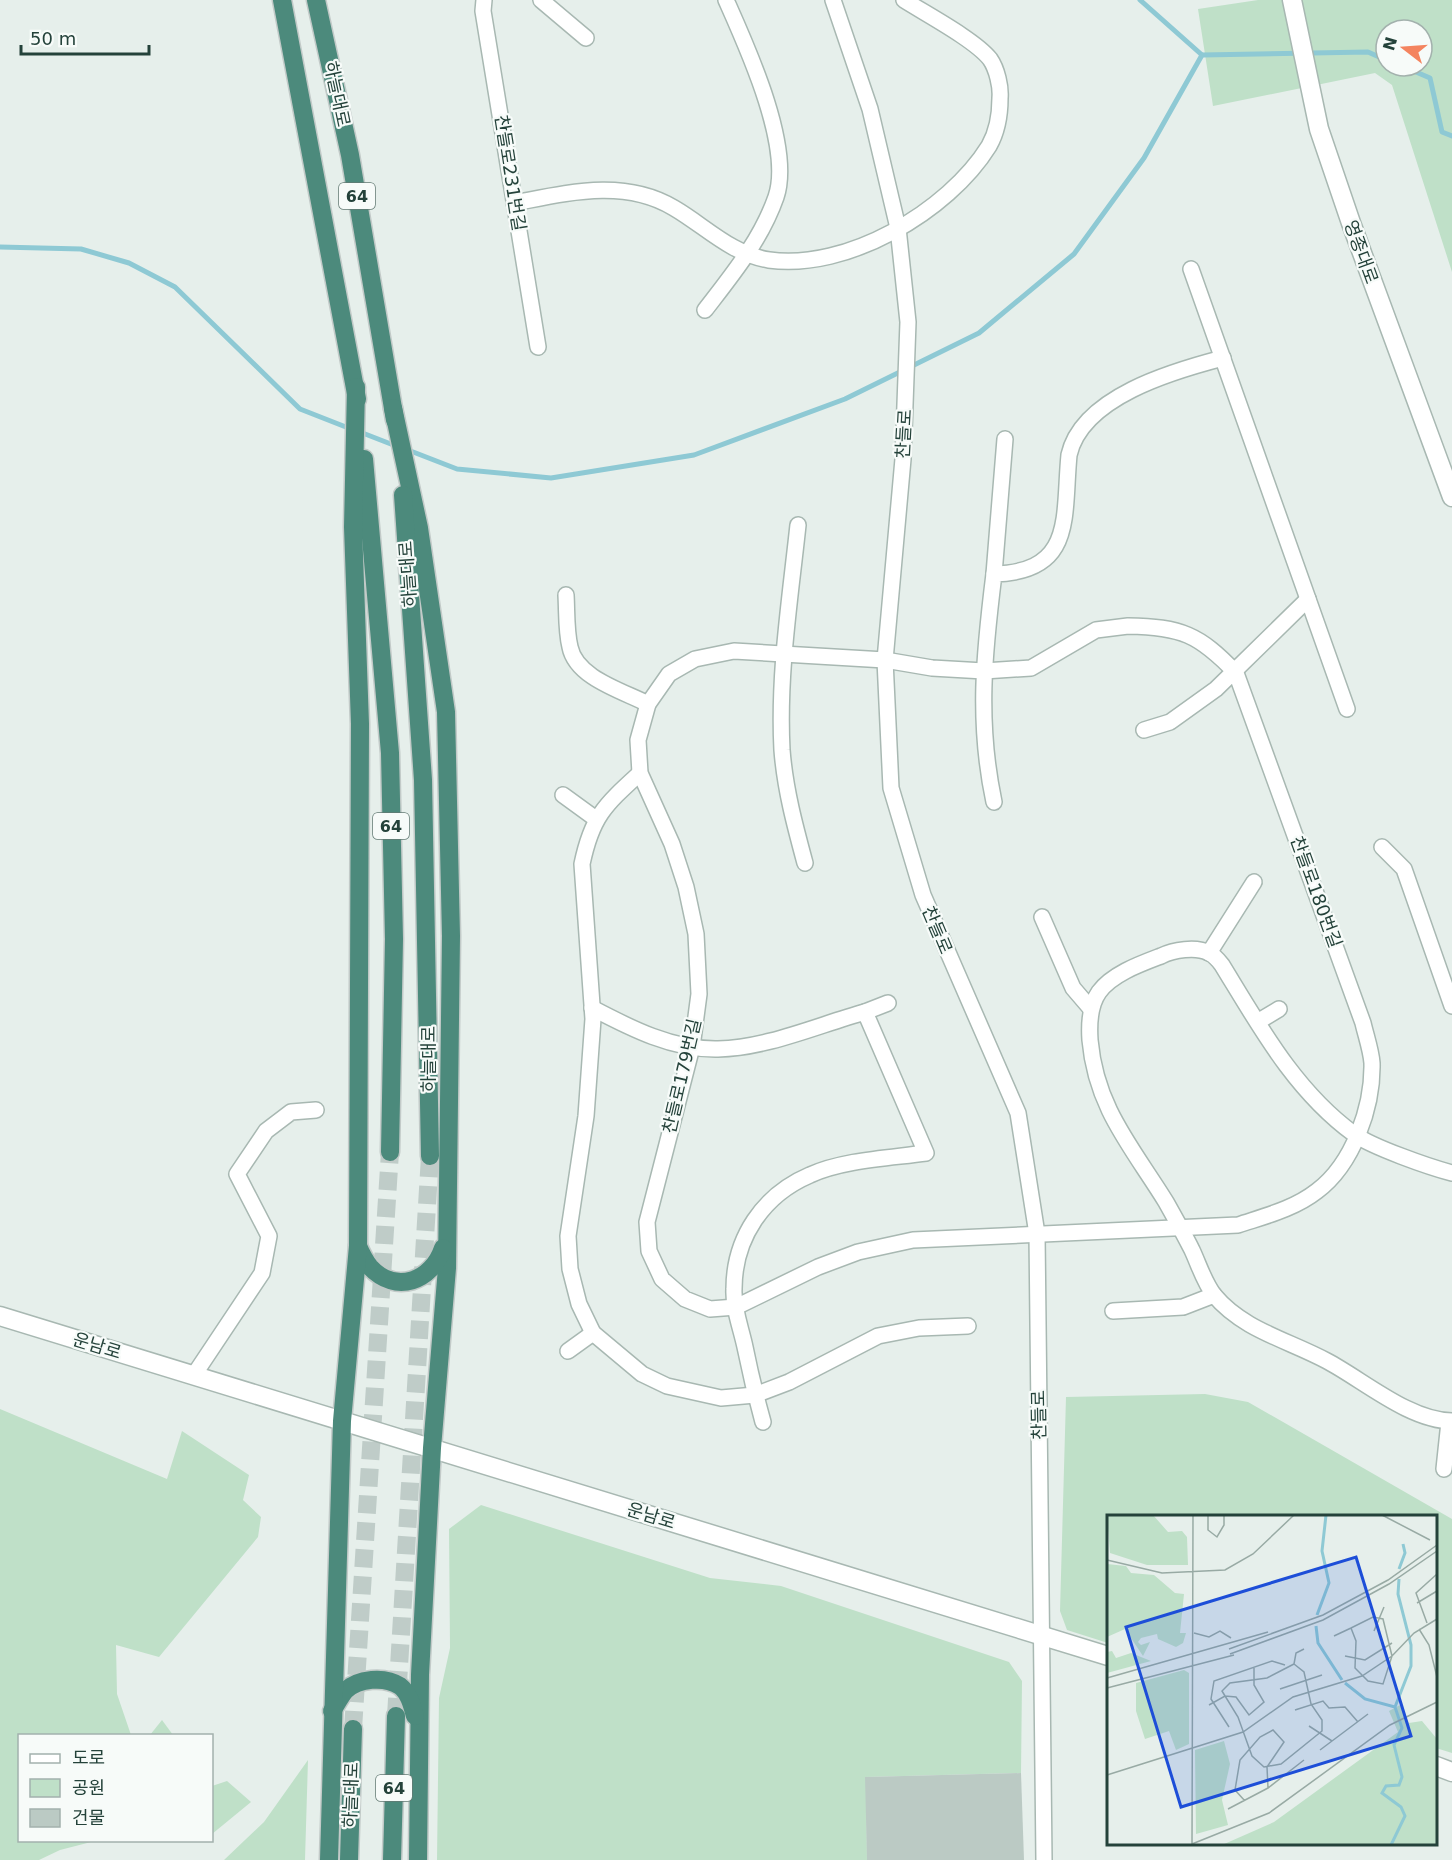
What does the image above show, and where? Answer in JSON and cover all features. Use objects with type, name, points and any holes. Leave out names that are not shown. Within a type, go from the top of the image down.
[{"type":"highway","name":"하늘대로","points":[[282,0],[355,382],[361,499],[390,753],[394,939],[390,1152]]},
{"type":"highway","name":"하늘대로","points":[[316,0],[350,155],[410,513],[423,780],[430,1156]]},
{"type":"highway","points":[[329,1860],[342,1421],[358,1246],[361,499]]},
{"type":"highway","points":[[410,513],[446,712],[451,936],[448,1236],[432,1448],[418,1726],[418,1860]]},
{"type":"highway","points":[[358,1246],[369,1267],[397,1282],[427,1274],[438,1264],[448,1236]]},
{"type":"highway","points":[[332,1713],[346,1690],[367,1680],[384,1680],[399,1686],[410,1699],[418,1726]]},
{"type":"highway","name":"64","points":[[392,1860],[396,1716]]},
{"type":"highway","name":"하늘대로","points":[[349,1860],[353,1730]]},
{"type":"street","name":"찬들로231번길","points":[[484,0],[483,11],[538,347]]},
{"type":"street","points":[[541,0],[586,38]]},
{"type":"street","points":[[705,310],[747,254],[777,195],[779,147],[743,39],[726,0]]},
{"type":"street","name":"찬들로","points":[[833,0],[870,109],[898,228],[909,322],[904,433],[885,660],[891,788],[922,895],[1018,1113],[1037,1234],[1044,1860]]},
{"type":"street","points":[[514,203],[579,190],[619,190],[649,196],[673,207],[723,243],[747,254],[794,262],[821,260],[870,243],[898,228],[944,197],[968,174],[989,145],[999,117],[1001,87],[990,59],[968,41],[904,0]]},
{"type":"street","name":"영종대로","points":[[1292,0],[1319,129],[1350,224],[1452,496]]},
{"type":"street","points":[[1191,269],[1347,708]]},
{"type":"street","points":[[994,574],[1018,573],[1036,566],[1050,556],[1059,544],[1072,441],[1085,423],[1109,404],[1140,386],[1190,366],[1223,358]]},
{"type":"street","points":[[994,802],[986,762],[982,700],[1005,439]]},
{"type":"street","points":[[798,525],[784,656],[783,752],[787,789],[805,863]]},
{"type":"street","points":[[566,595],[570,648],[576,662],[587,673],[648,704]]},
{"type":"street","points":[[1144,730],[1170,722],[1236,673],[1308,599]]},
{"type":"street","name":"찬들로180번길","points":[[885,660],[932,668],[984,671],[1031,668],[1096,630],[1128,626],[1164,627],[1190,635],[1213,648],[1236,673],[1363,1023],[1372,1062],[1370,1098],[1345,1160],[1318,1190],[1283,1211],[1238,1225],[1037,1234]]},
{"type":"street","name":"찬들로179번길","points":[[885,660],[784,656],[734,651],[695,659],[669,674],[648,704],[638,740],[640,773],[672,844],[686,887],[696,934],[699,994],[692,1047],[647,1222],[649,1251],[662,1279],[685,1299],[710,1309],[736,1307],[818,1267],[858,1252],[913,1240],[1037,1234]]},
{"type":"street","points":[[640,773],[609,802],[596,819],[582,864],[592,1008],[586,1116],[568,1236],[570,1269],[579,1305],[593,1333],[642,1374],[667,1386],[721,1398],[755,1395],[789,1382],[878,1336],[919,1328],[968,1326]]},
{"type":"street","points":[[563,795],[596,819]]},
{"type":"street","points":[[1382,847],[1404,869],[1452,1006]]},
{"type":"street","points":[[1209,952],[1254,882]]},
{"type":"street","points":[[1042,917],[1073,988],[1091,1009]]},
{"type":"street","points":[[1444,1469],[1451,1421],[1425,1416],[1389,1398],[1328,1361],[1268,1335],[1241,1319],[1214,1295],[1181,1228],[1147,1172],[1129,1149],[1102,1097],[1091,1048],[1089,1027],[1091,1009],[1098,993],[1110,981],[1170,951],[1209,952],[1222,965],[1293,1076],[1331,1115],[1356,1135],[1452,1173]]},
{"type":"street","points":[[592,1008],[656,1038],[692,1047],[718,1049],[756,1044],[888,1003]]},
{"type":"street","points":[[1259,1022],[1279,1009]]},
{"type":"street","points":[[763,1422],[733,1291],[735,1266],[745,1236],[762,1207],[787,1187],[811,1174],[859,1162],[933,1153],[865,1012]]},
{"type":"street","points":[[194,1375],[262,1273],[270,1236],[237,1174],[266,1131],[291,1112],[316,1110]]},
{"type":"street","points":[[1113,1311],[1183,1307],[1214,1295]]},
{"type":"street","name":"운남로","points":[[0,1316],[1107,1656]]},
{"type":"street","points":[[568,1351],[593,1333]]},
{"type":"street","points":[[1437,1766],[1452,1772]]},
{"type":"green space","points":[[1258,0],[1452,0],[1452,272],[1392,85],[1382,78],[1434,78],[1434,18],[1374,18],[1374,73],[1213,106],[1198,9]]},
{"type":"green space","points":[[1205,1394],[1248,1402],[1452,1519],[1452,1753],[1437,1748],[1437,1515],[1107,1515],[1107,1643],[1067,1630],[1060,1611],[1066,1397]]},
{"type":"green space","points":[[0,1409],[167,1479],[182,1431],[249,1475],[243,1500],[261,1517],[258,1537],[159,1657],[116,1645],[117,1694],[131,1734],[18,1734],[18,1842],[91,1842],[60,1850],[39,1860],[0,1860]]},
{"type":"green space","points":[[481,1505],[710,1578],[781,1586],[1009,1662],[1022,1681],[1021,1773],[866,1777],[867,1860],[437,1860],[439,1698],[450,1648],[449,1529]]},
{"type":"green space","points":[[162,1720],[172,1734],[151,1734]]},
{"type":"green space","points":[[308,1760],[305,1860],[224,1860],[264,1822]]},
{"type":"green space","points":[[227,1781],[251,1802],[213,1833],[213,1786]]},
{"type":"building","points":[[1021,1773],[1024,1860],[867,1860],[865,1777]]},
{"type":"waterway","points":[[1140,0],[1202,55]]},
{"type":"waterway","points":[[408,450],[457,469],[551,478],[694,455],[845,399],[979,333],[1074,254],[1144,158],[1202,55],[1368,52],[1374,55]]},
{"type":"waterway","points":[[1430,78],[1442,132],[1452,136]]},
{"type":"waterway","points":[[0,247],[81,249],[129,263],[175,287],[300,409],[351,429]]},
{"type":"waterway","points":[[360,432],[396,446]]},
{"type":"tunnel","points":[[353,1729],[390,1152]]},
{"type":"tunnel","points":[[396,1716],[430,1156]]}]
